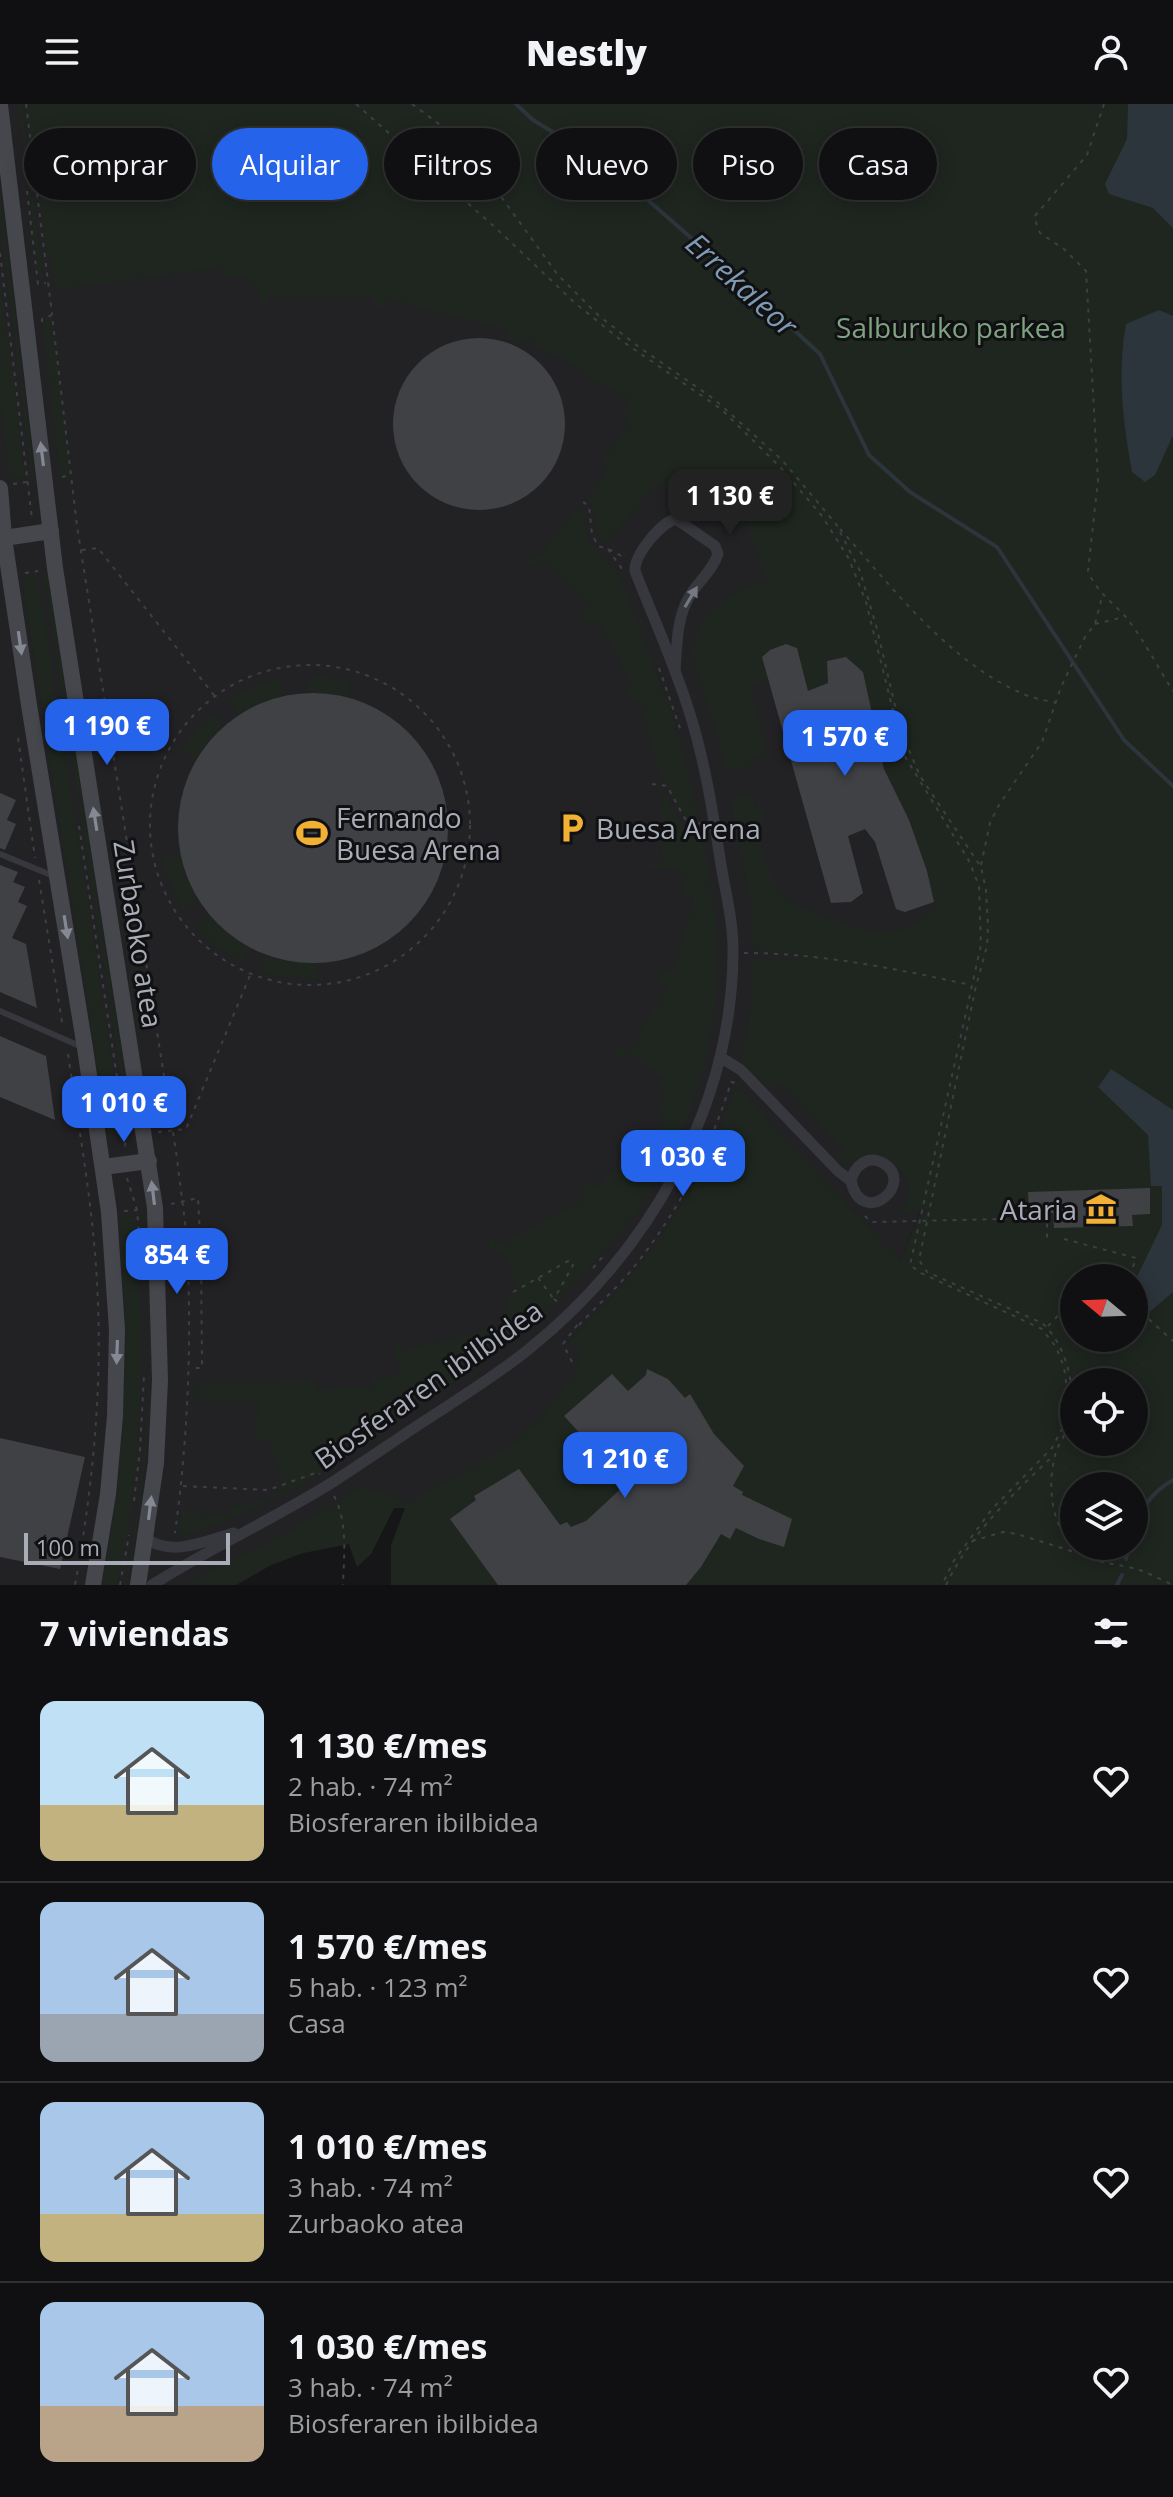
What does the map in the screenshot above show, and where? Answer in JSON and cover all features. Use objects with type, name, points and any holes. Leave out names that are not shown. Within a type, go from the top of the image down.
[{"type":"street","name":"Zurbaoko atea","points":[[0,105],[42,533],[155,1208],[160,1380],[156,1463],[138,1585]]},
{"type":"street","points":[[0,488],[2,537],[109,1212],[117,1330],[115,1416],[108,1494],[93,1585]]},
{"type":"street","name":"Biosferaren ibilbidea","points":[[152,1585],[328,1485],[527,1351],[608,1271],[666,1191],[703,1116],[720,1057],[727,1022],[733,953],[714,819],[699,745],[675,672],[635,571],[634,563],[662,526],[676,519],[715,546],[718,554],[715,563],[690,595],[681,615],[675,672]]},
{"type":"street","points":[[2,537],[42,533]]},
{"type":"street","points":[[720,1057],[741,1070],[851,1181]]},
{"type":"street","points":[[103,1167],[149,1161]]},
{"type":"street","name":"Biosferaren ibilbidea","points":[[172,1549],[254,1527]]},
{"type":"street","points":[[147,1539],[158,1547],[172,1549]]},
{"type":"lane","points":[[0,854],[57,878]]},
{"type":"lane","points":[[0,1011],[85,1048]]},
{"type":"path","points":[[26,104],[81,550],[187,1243],[187,1368],[181,1485],[172,1549]]},
{"type":"path","points":[[356,104],[575,303],[622,341],[721,409],[781,468],[825,520],[849,559],[866,602],[904,755],[969,861],[979,886],[981,945],[919,1260],[927,1272],[1042,1323],[1063,1351],[1071,1400],[1069,1424],[1055,1454],[1051,1497],[1060,1528]]},
{"type":"path","points":[[412,104],[439,124],[478,165],[558,275],[598,315],[714,399],[782,460],[938,635],[987,676],[1023,695],[1056,703]]},
{"type":"path","points":[[1104,104],[1087,155],[1034,217],[1040,233],[1064,249],[1086,271],[1098,480],[1088,571],[1093,584],[1125,617],[1173,691]]},
{"type":"path","points":[[28,200],[38,284],[47,283]]},
{"type":"path","points":[[0,253],[42,533]]},
{"type":"path","points":[[44,335],[42,319],[52,315]]},
{"type":"path","points":[[60,477],[71,475]]},
{"type":"path","points":[[583,502],[589,506],[592,534],[598,546],[634,563]]},
{"type":"path","points":[[825,520],[836,524],[860,571],[901,731],[920,776],[981,867],[986,890],[987,946],[974,986],[910,1265],[1042,1329],[1056,1347],[1064,1367],[1068,1396],[1065,1423],[1052,1448],[978,1526],[953,1562],[944,1585]]},
{"type":"path","points":[[81,550],[98,548],[217,699]]},
{"type":"path","points":[[608,549],[625,576]]},
{"type":"path","points":[[981,867],[990,823],[1042,742],[1077,653],[1095,624],[1103,596]]},
{"type":"path","points":[[1095,624],[1125,617]]},
{"type":"path","points":[[656,658],[682,734]]},
{"type":"path","points":[[310,666],[345,669],[375,679],[407,696],[434,721],[456,755],[472,807],[462,873],[449,903],[430,930],[406,953],[378,970],[347,981],[315,985],[251,973],[195,938],[173,914],[147,848],[147,810],[173,744],[193,717],[217,699],[246,681],[276,670],[310,666]]},
{"type":"path","points":[[18,739],[81,1143],[97,1283],[99,1352],[93,1465],[75,1585]]},
{"type":"path","points":[[652,784],[667,786],[689,826],[714,819]]},
{"type":"path","points":[[78,822],[126,1137],[123,1164],[137,1210],[140,1236]]},
{"type":"path","points":[[733,953],[875,964],[974,986]]},
{"type":"path","points":[[126,1137],[186,1129],[251,973]]},
{"type":"path","points":[[572,1362],[563,1344],[623,1280],[651,1243],[702,1159],[718,1126],[731,1082],[741,1084]]},
{"type":"path","points":[[81,1143],[100,1140]]},
{"type":"path","points":[[91,1214],[155,1208],[198,1198],[202,1368],[187,1368]]},
{"type":"path","points":[[860,1210],[871,1222],[1047,1218],[1047,1238]]},
{"type":"path","points":[[1064,1239],[1136,1258],[1134,1264]]},
{"type":"path","points":[[593,1268],[612,1246]]},
{"type":"path","points":[[513,1292],[570,1260],[573,1265],[554,1299]]},
{"type":"path","points":[[538,1278],[561,1304],[567,1297]]},
{"type":"path","points":[[1047,1327],[1060,1314]]},
{"type":"path","points":[[1148,1319],[1173,1341]]},
{"type":"path","points":[[134,1504],[144,1373]]},
{"type":"path","points":[[944,1585],[972,1541],[1003,1504],[1055,1454]]},
{"type":"path","points":[[312,1481],[324,1473]]},
{"type":"path","points":[[972,1541],[1003,1532],[1060,1547]]},
{"type":"path","points":[[120,1585],[129,1533]]},
{"type":"path","points":[[1104,1560],[1140,1570],[1173,1585]]},
{"type":"shaded area","points":[[0,104],[32,104],[93,128],[24,128],[24,200],[196,200],[196,168],[212,175],[212,200],[277,200],[506,290],[741,430],[968,863],[921,1209],[900,1261],[391,1585],[391,1546],[405,1508],[394,1508],[371,1554],[357,1567],[349,1544],[303,1553],[271,1565],[236,1585],[0,1585]]},
{"type":"shaded area","points":[[1128,104],[1173,104],[1173,228],[1153,208],[1109,194],[1105,184],[1127,139]]},
{"type":"shaded area","points":[[1159,310],[1173,316],[1173,435],[1155,475],[1145,482],[1132,472],[1129,454],[1122,398],[1123,342],[1126,324]]},
{"type":"shaded area","points":[[1111,1069],[1173,1110],[1173,1292],[1148,1313],[1148,1264],[1143,1264],[1162,1225],[1162,1186],[1151,1186],[1148,1135],[1098,1087]]},
{"type":"green space","points":[[18,104],[22,104],[24,154]]},
{"type":"green space","name":"Salburuko parkea","points":[[24,104],[1173,104],[1173,1585],[391,1585],[391,1546],[405,1508],[394,1508],[371,1554],[357,1567],[349,1544],[303,1553],[271,1565],[236,1585],[183,1585],[274,1541],[358,1488],[384,1493],[408,1504],[512,1445],[547,1412],[583,1359],[569,1342],[621,1288],[672,1220],[713,1144],[734,1091],[739,1089],[900,1261],[921,1210],[892,1214],[908,1200],[910,1192],[903,1175],[880,1155],[859,1158],[845,1165],[835,1159],[843,1149],[780,1082],[770,1090],[741,1061],[751,1009],[753,959],[794,961],[794,954],[753,951],[751,908],[732,805],[736,797],[748,794],[756,808],[765,810],[763,846],[769,872],[785,894],[805,908],[857,928],[884,932],[910,926],[935,907],[927,871],[909,820],[884,769],[863,672],[846,657],[827,661],[828,683],[808,691],[797,648],[786,644],[770,650],[763,657],[769,679],[750,685],[766,747],[758,760],[755,755],[743,768],[726,769],[693,655],[694,645],[705,618],[718,603],[735,592],[766,580],[747,523],[724,530],[722,526],[728,515],[684,483],[673,495],[658,484],[603,545],[587,497],[609,468],[602,462],[628,424],[624,412],[630,400],[523,338],[519,345],[506,339],[508,331],[390,299],[387,308],[374,306],[374,296],[266,297],[266,307],[262,307],[258,290],[250,280],[237,276],[220,277],[219,268],[55,290],[50,255],[47,255],[39,200],[196,200],[196,128],[28,128]]},
{"type":"green space","points":[[0,187],[34,476],[31,477],[0,221]]},
{"type":"green space","points":[[30,200],[34,200],[43,279],[39,279]]},
{"type":"green space","points":[[0,272],[25,477],[10,479],[0,400]]},
{"type":"green space","points":[[52,315],[71,475],[60,477],[42,319]]},
{"type":"green space","points":[[580,504],[591,545],[616,570],[633,610],[672,716],[698,817],[687,819],[659,773],[639,700],[630,702],[625,692],[634,685],[597,620],[587,624],[579,614],[587,605],[540,560],[533,567],[525,559],[531,551],[540,556]]},
{"type":"green space","points":[[44,577],[48,577],[133,1130],[129,1131]]},
{"type":"green space","points":[[38,578],[123,1132],[108,1134],[22,580]]},
{"type":"green space","points":[[310,675],[350,681],[348,697],[310,692]]},
{"type":"green space","points":[[280,678],[283,696],[239,714],[228,700],[258,685]]},
{"type":"green space","points":[[210,713],[223,726],[196,759],[181,749]]},
{"type":"green space","points":[[661,789],[687,833],[701,831],[715,909],[718,957],[712,1026],[696,1093],[670,1158],[653,1188],[628,1223],[572,1287],[539,1320],[502,1350],[295,1488],[240,1515],[178,1536],[181,1512],[232,1515],[231,1507],[273,1498],[273,1494],[284,1489],[269,1440],[254,1442],[259,1402],[192,1399],[193,1385],[316,1380],[317,1390],[372,1387],[372,1378],[396,1377],[399,1374],[395,1345],[399,1341],[402,1351],[505,1324],[503,1313],[508,1305],[508,1292],[517,1287],[502,1250],[492,1254],[487,1242],[493,1238],[499,1246],[583,1199],[579,1190],[587,1182],[595,1188],[665,1121],[657,1112],[664,1092],[658,1087],[664,1079],[630,1054],[623,1061],[614,1053],[620,1046],[629,1051],[667,987],[658,981],[663,969],[674,970],[694,897],[683,894],[681,874],[675,870],[648,867],[649,862],[662,861]]},
{"type":"green space","points":[[180,853],[186,876],[198,900],[182,909],[162,859]]},
{"type":"green space","points":[[209,915],[248,947],[242,963],[214,945],[197,929]]},
{"type":"green space","points":[[266,955],[285,961],[317,963],[318,979],[282,977],[260,971]]},
{"type":"green space","points":[[144,1214],[151,1307],[150,1400],[142,1493],[127,1585],[124,1585],[139,1493],[148,1400],[148,1307],[141,1215]]},
{"type":"green space","points":[[135,1217],[141,1355],[133,1494],[117,1585],[102,1585],[116,1494],[124,1402],[125,1310],[119,1218]]},
{"type":"building","points":[[479,338],[512,345],[539,364],[558,391],[565,424],[558,457],[539,484],[512,503],[479,510],[446,503],[419,484],[400,457],[393,424],[400,391],[419,364],[446,345]]},
{"type":"building","points":[[786,644],[797,648],[808,691],[828,683],[827,661],[846,657],[863,672],[884,769],[909,820],[934,902],[905,912],[896,909],[875,842],[865,829],[848,836],[863,893],[851,902],[831,903],[762,657]]},
{"type":"building","name":"Fernando Buesa Arena","points":[[313,693],[365,703],[409,732],[438,776],[448,828],[438,880],[409,924],[365,953],[313,963],[261,953],[217,924],[188,880],[178,828],[188,776],[217,732],[261,703]]},
{"type":"building","points":[[0,793],[16,800],[7,820],[16,824],[5,850],[0,848]]},
{"type":"building","points":[[0,865],[18,872],[13,882],[25,887],[18,902],[27,906],[12,938],[26,944],[37,1008],[0,992]]},
{"type":"building","points":[[0,1036],[46,1056],[55,1120],[0,1097]]},
{"type":"building","name":"Ataria","points":[[1150,1188],[1150,1214],[1132,1215],[1133,1226],[1054,1228],[1053,1213],[1029,1213],[1028,1192]]},
{"type":"building","points":[[647,1369],[668,1379],[685,1398],[690,1394],[714,1434],[744,1466],[733,1486],[743,1492],[742,1495],[792,1519],[784,1547],[736,1528],[730,1539],[721,1534],[686,1585],[498,1585],[450,1519],[476,1500],[474,1496],[519,1469],[560,1525],[567,1522],[571,1527],[586,1521],[626,1484],[564,1416],[612,1374],[628,1391],[646,1375]]},
{"type":"building","points":[[0,1438],[85,1457],[60,1569],[0,1557]]},
{"type":"waterway","name":"Errekaleor","points":[[516,104],[533,120],[610,167],[820,354],[869,455],[910,492],[997,547],[1124,740],[1173,786]]},
{"type":"waterway","points":[[1148,1503],[1173,1480]]},
{"type":"waterway","points":[[1117,1585],[1122,1575]]},
{"type":"place","name":"Buesa Arena","points":[[572,828]]},
{"type":"place","name":"Fernando Buesa Arena","points":[[312,833]]},
{"type":"place","name":"Ataria","points":[[1101,1209]]}]
